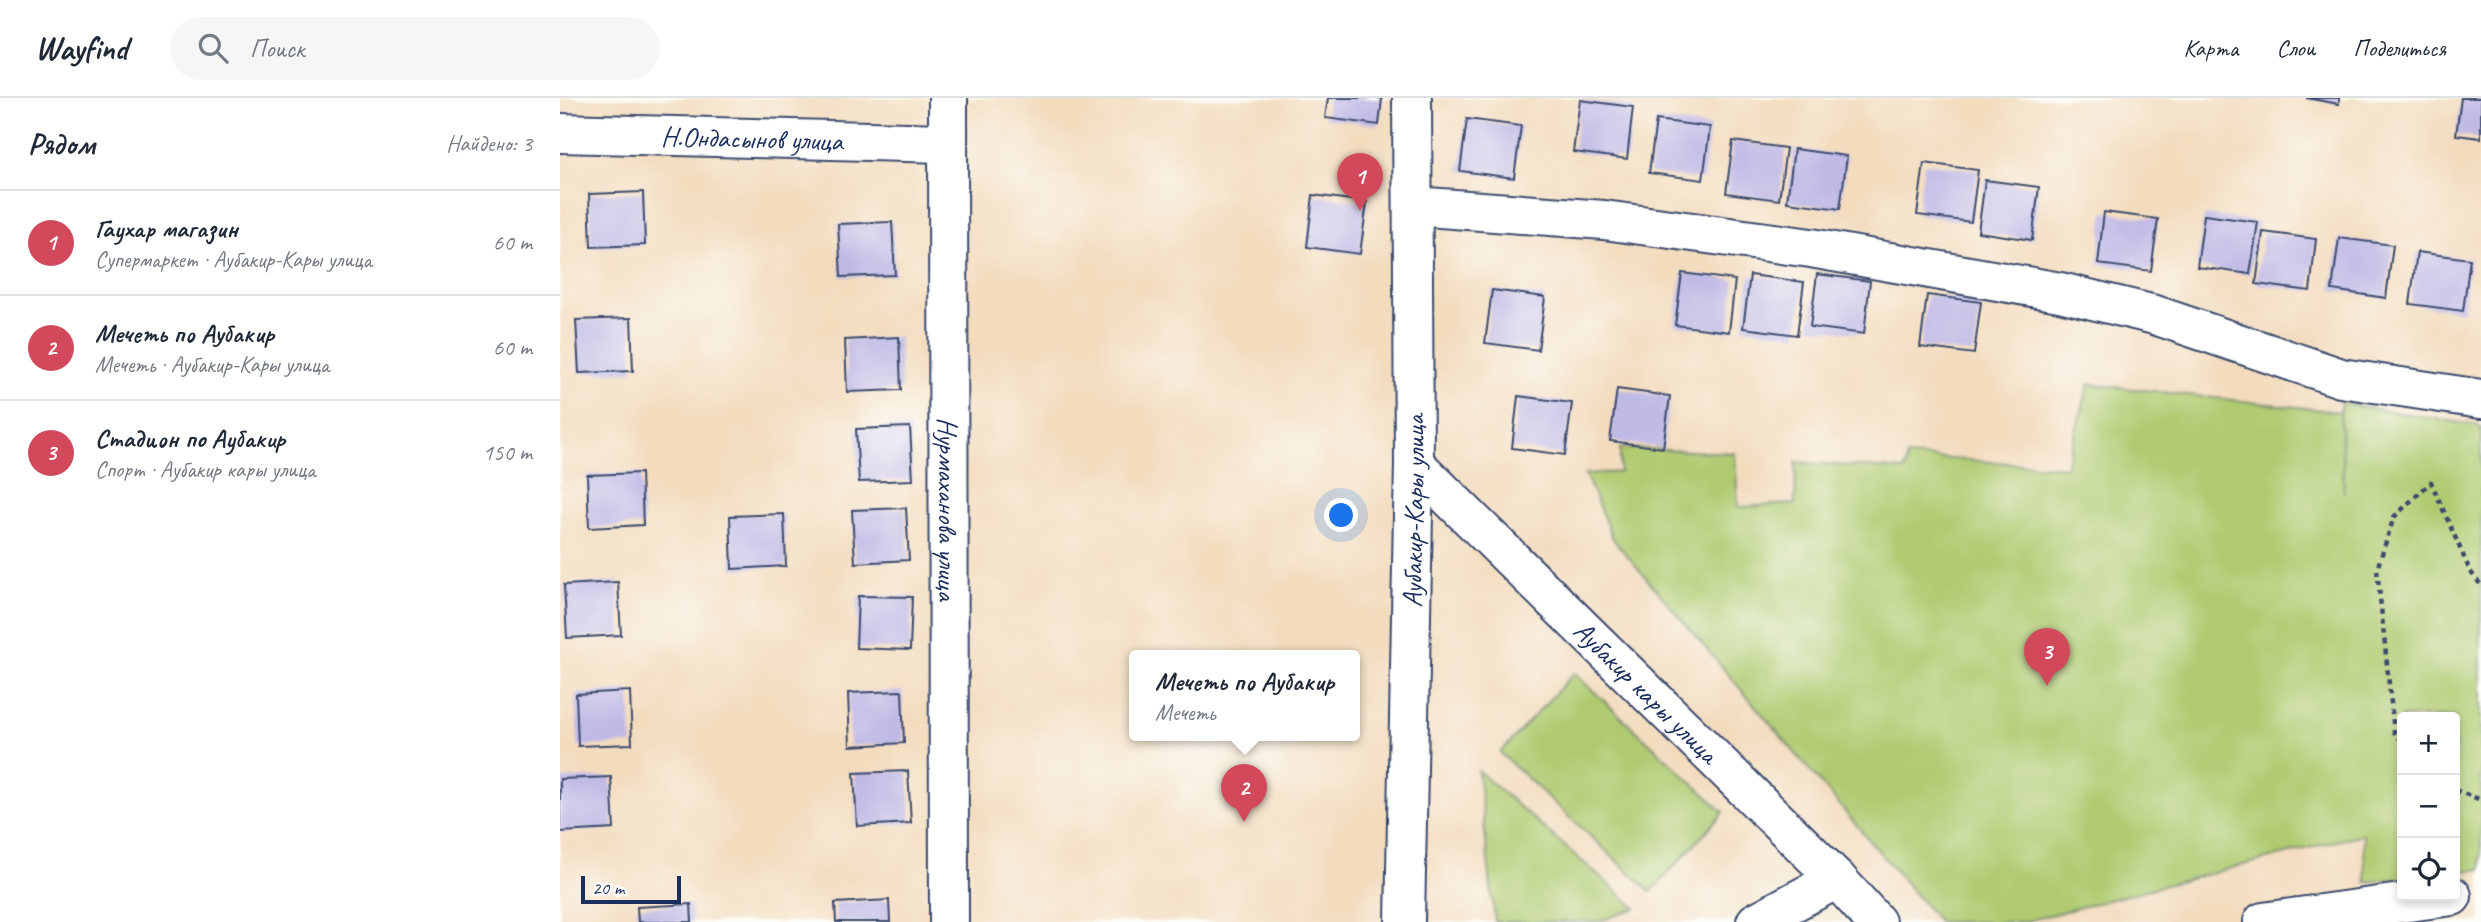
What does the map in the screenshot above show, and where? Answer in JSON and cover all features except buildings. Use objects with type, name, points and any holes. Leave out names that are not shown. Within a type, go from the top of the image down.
[{"type":"street","name":"Нурмаханова улица","points":[[948,98],[945,143],[949,922]]},
{"type":"street","name":"Аубакир-Кары улица","points":[[1405,922],[1414,463],[1412,98]]},
{"type":"street","name":"Н.Ондасынов улица","points":[[560,133],[945,143]]},
{"type":"street","points":[[1413,206],[1604,220],[1811,248],[2060,292],[2155,316],[2341,378],[2481,399]]},
{"type":"street","name":"Аубакир кары улица","points":[[1414,463],[1837,879],[1876,922]]},
{"type":"street","points":[[1756,922],[1837,879]]},
{"type":"street","points":[[2460,895],[2481,892]]},
{"type":"street","points":[[2263,922],[2416,901]]},
{"type":"path","points":[[2397,735],[2394,732],[2377,569],[2394,517],[2431,482],[2470,571],[2481,584]]},
{"type":"path","points":[[2460,792],[2481,800]]},
{"type":"green space","points":[[2089,384],[2340,412],[2344,493],[2340,403],[2481,426],[2481,869],[2460,871],[2460,712],[2397,712],[2397,879],[2366,882],[2363,834],[2023,922],[1939,922],[1613,539],[1585,474],[1620,472],[1620,448],[1735,453],[1738,507],[1795,504],[1796,462],[1905,470],[1907,456],[2066,467]]},
{"type":"green space","points":[[1574,673],[1724,812],[1651,892],[1500,753]]},
{"type":"green space","points":[[1478,771],[1636,908],[1598,922],[1495,922]]},
{"type":"place","name":"Гаухар магазин","points":[[1360,211]]},
{"type":"place","name":"Стадион по Аубакир","points":[[2047,686]]},
{"type":"place","name":"Мечеть по Аубакир","points":[[1244,822]]}]
